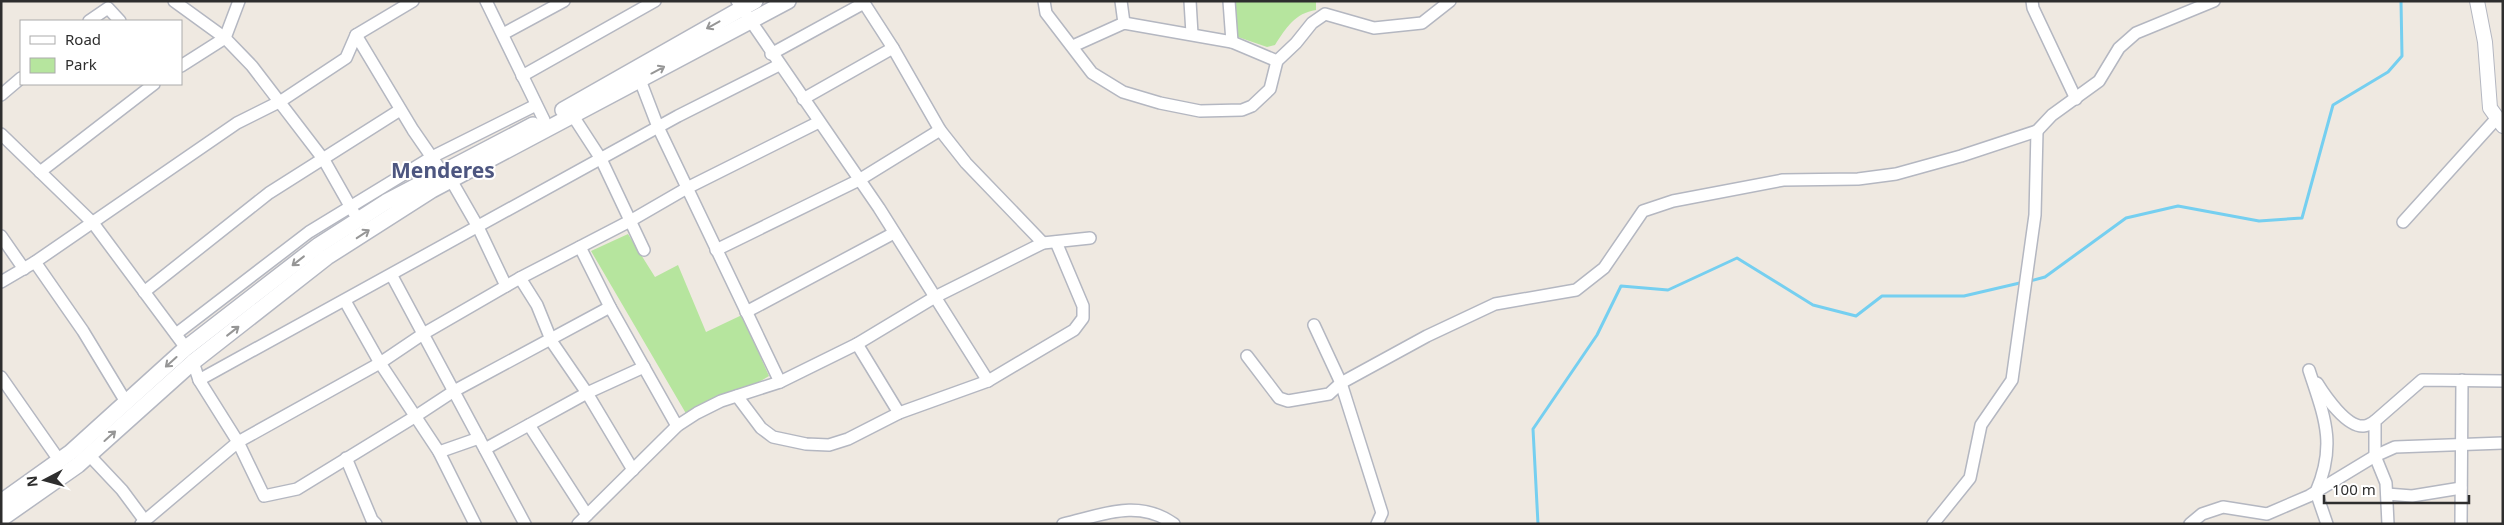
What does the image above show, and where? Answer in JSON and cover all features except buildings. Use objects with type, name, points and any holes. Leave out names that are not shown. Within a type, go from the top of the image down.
[{"type":"main road","points":[[1,502],[59,460],[186,348],[319,245],[354,213],[386,202],[447,176],[572,116],[640,80],[755,1]]},
{"type":"main road","points":[[1,519],[89,455],[193,362],[328,257],[447,176],[544,120],[742,11],[788,1]]},
{"type":"street","points":[[174,1],[225,38],[281,101],[324,160],[354,213]]},
{"type":"street","points":[[182,65],[225,38],[239,1]]},
{"type":"street","points":[[1,282],[35,262],[93,223],[237,123],[281,101],[346,58],[356,36],[414,1]]},
{"type":"street","points":[[486,1],[544,120]]},
{"type":"street","points":[[502,34],[564,1]]},
{"type":"street","points":[[522,76],[655,1]]},
{"type":"street","points":[[1044,1],[1046,13],[1092,73],[1123,92],[1160,103],[1200,111],[1242,110],[1252,106],[1270,89],[1277,60],[1296,43],[1312,23],[1325,14]]},
{"type":"street","points":[[1121,1],[1124,23]]},
{"type":"street","points":[[1190,1],[1192,34]]},
{"type":"street","points":[[1229,1],[1232,42]]},
{"type":"street","points":[[1324,1],[1325,14]]},
{"type":"street","points":[[1325,14],[1374,28],[1422,23],[1450,1]]},
{"type":"street","points":[[2032,1],[2033,8],[2076,99]]},
{"type":"street","points":[[1247,356],[1279,398],[1288,401],[1330,394],[1341,383],[1428,336],[1495,304],[1576,290],[1604,268],[1642,211],[1673,201],[1783,180],[1858,179],[1896,174],[1961,156],[2037,131],[2052,116],[2099,81],[2120,48],[2136,33],[2214,1]]},
{"type":"street","points":[[2403,222],[2500,122],[2490,108],[2485,42],[2477,1]]},
{"type":"street","points":[[771,54],[864,3],[893,48],[940,130],[966,163],[1043,243]]},
{"type":"street","points":[[90,20],[112,5],[120,20]]},
{"type":"street","points":[[742,11],[859,180],[988,381]]},
{"type":"street","points":[[1073,46],[1124,23],[1232,42],[1277,60]]},
{"type":"street","points":[[356,36],[400,110],[447,176],[478,228],[506,286]]},
{"type":"street","points":[[803,99],[893,48]]},
{"type":"street","points":[[199,380],[392,276],[658,127],[779,65]]},
{"type":"street","points":[[1,95],[20,79]]},
{"type":"street","points":[[640,80],[658,127],[780,382]]},
{"type":"street","points":[[40,172],[153,85]]},
{"type":"street","points":[[176,334],[309,232],[354,213],[432,157],[536,105]]},
{"type":"street","points":[[144,292],[269,193],[324,160],[400,110]]},
{"type":"street","points":[[572,116],[601,159],[644,250]]},
{"type":"street","points":[[89,455],[122,490],[143,522],[238,442],[380,363],[423,334],[520,278],[630,221],[687,188],[819,122]]},
{"type":"street","points":[[716,250],[859,180],[940,130]]},
{"type":"street","points":[[1933,524],[1970,478],[1981,425],[2012,380],[2035,215],[2037,131]]},
{"type":"street","points":[[1,134],[93,223],[186,348]]},
{"type":"street","points":[[746,312],[894,233]]},
{"type":"street","points":[[1,236],[24,269]]},
{"type":"street","points":[[529,425],[583,520],[678,426],[721,400],[780,382],[857,344],[935,297],[1043,243],[1090,238]]},
{"type":"street","points":[[737,396],[760,428],[773,437],[806,444],[829,445],[848,439],[900,413],[988,381],[1074,330],[1083,318],[1083,306],[1056,242]]},
{"type":"street","points":[[580,247],[610,307],[678,426]]},
{"type":"street","points":[[35,262],[83,331],[126,402]]},
{"type":"street","points":[[392,276],[525,524]]},
{"type":"street","points":[[520,278],[537,305],[551,338],[587,393],[633,470]]},
{"type":"street","points":[[345,301],[380,363],[439,452],[475,524]]},
{"type":"street","points":[[193,362],[199,380],[238,442],[264,496],[297,489],[454,391],[610,307]]},
{"type":"street","points":[[1314,325],[1341,383],[1382,513],[1377,524]]},
{"type":"street","points":[[857,344],[900,413]]},
{"type":"street","points":[[484,448],[587,393],[644,367]]},
{"type":"street","points":[[2327,524],[2316,492],[2324,474],[2328,437],[2309,370],[2323,393],[2352,424],[2364,426],[2375,421],[2422,380],[2503,381]]},
{"type":"street","points":[[1,377],[59,460]]},
{"type":"street","points":[[2461,524],[2462,380]]},
{"type":"street","points":[[2375,421],[2375,456],[2386,483],[2387,523]]},
{"type":"street","points":[[439,452],[479,438]]},
{"type":"street","points":[[2190,524],[2202,514],[2223,507],[2268,519],[2375,456],[2395,447],[2503,443]]},
{"type":"street","points":[[346,458],[372,520],[376,524]]},
{"type":"street","points":[[2387,494],[2412,496],[2462,488]]},
{"type":"street","points":[[1063,524],[1129,508],[1161,515],[1174,524]]},
{"type":"green space","points":[[1233,1],[1316,1],[1316,10],[1302,14],[1287,27],[1275,45],[1267,47],[1235,36]]},
{"type":"green space","points":[[628,234],[655,277],[678,265],[706,332],[742,315],[769,376],[691,422],[591,251]]},
{"type":"waterway","points":[[2030,281],[2045,277],[2126,218],[2178,206],[2259,221],[2302,218],[2333,105],[2388,72],[2402,56],[2401,1]]},
{"type":"waterway","points":[[1538,524],[1533,429],[1597,335],[1621,286],[1668,290],[1737,258],[1813,305],[1856,316],[1882,296],[1964,296],[2024,282]]},
{"type":"district","name":"Menderes","points":[[443,171]]}]
